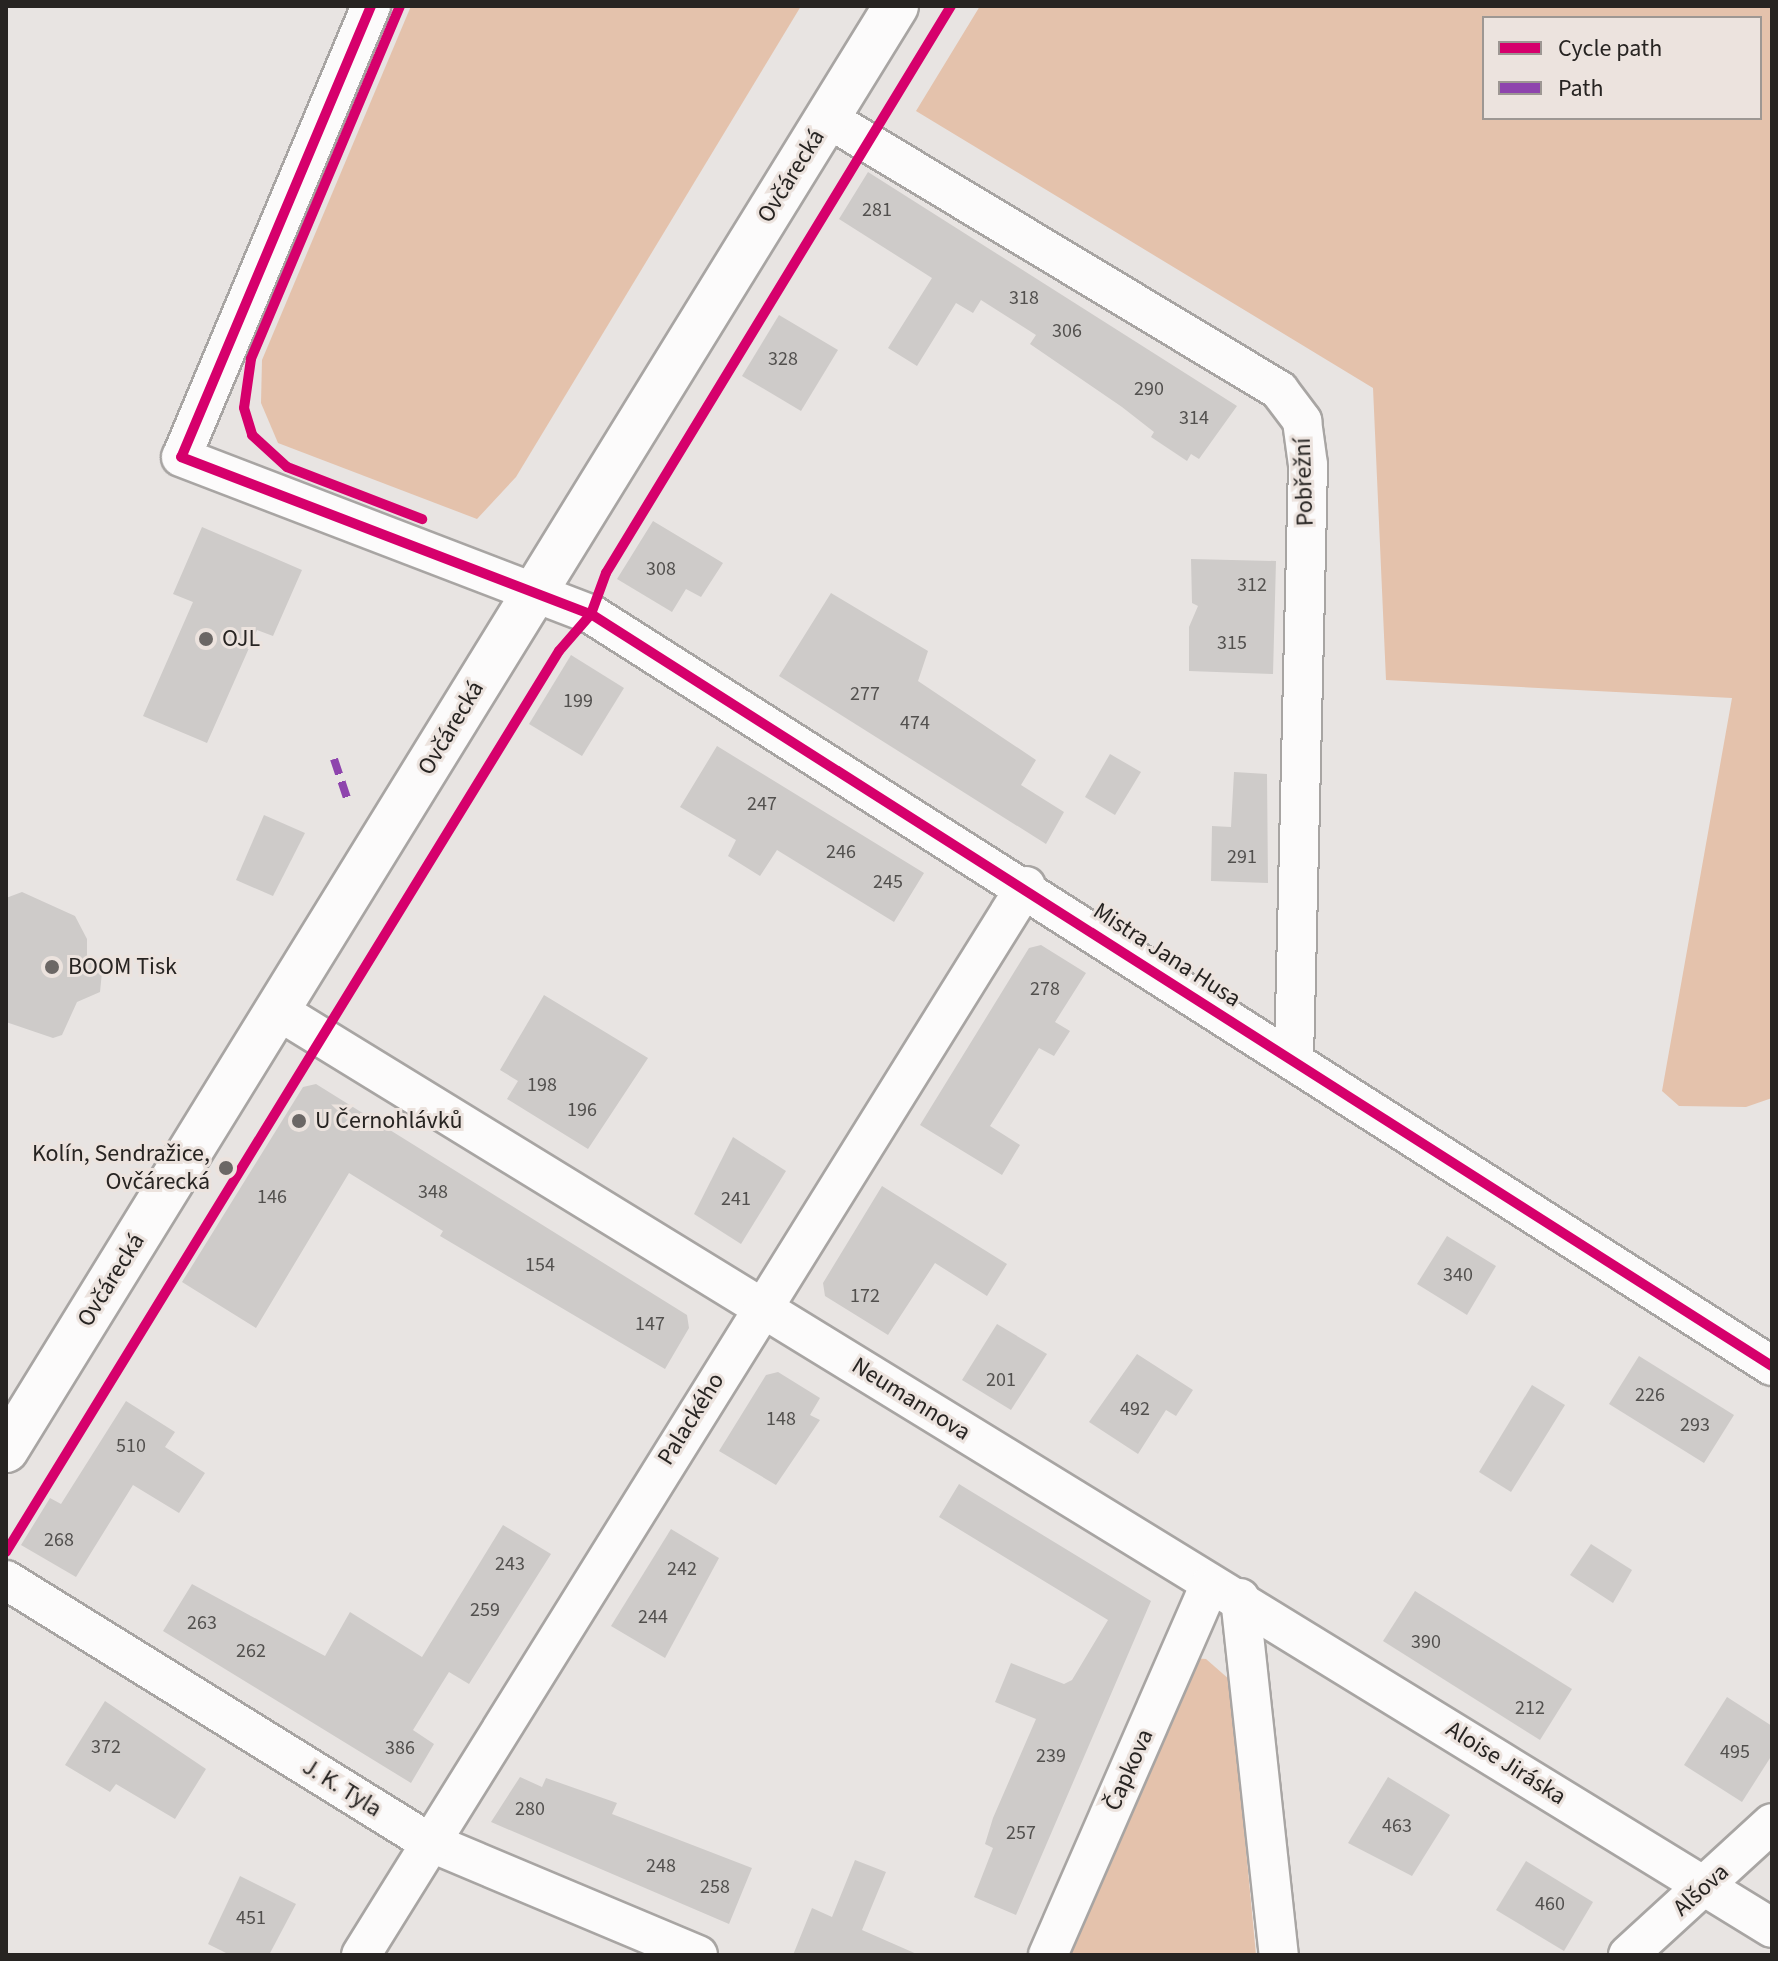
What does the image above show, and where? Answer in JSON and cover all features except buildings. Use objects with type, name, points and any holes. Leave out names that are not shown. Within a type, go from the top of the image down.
[{"type":"main road","name":"Ovčárecká","points":[[6,1450],[896,6]]},
{"type":"street","name":"Mistra Jana Husa","points":[[371,6],[181,457],[591,614],[1026,886],[1772,1366]]},
{"type":"street","name":"Pobřežní","points":[[827,118],[1279,390],[1302,421],[1308,465],[1294,1061]]},
{"type":"street","name":"Palackého","points":[[361,1955],[427,1841],[1026,886]]},
{"type":"street","name":"Neumannova","points":[[277,1010],[1225,1592]]},
{"type":"street","name":"J. K. Tyla","points":[[6,1580],[427,1841],[698,1955]]},
{"type":"street","name":"Aloise Jiráska","points":[[1225,1592],[1772,1928]]},
{"type":"street","name":"Čapkova","points":[[1048,1955],[1225,1592]]},
{"type":"street","points":[[1225,1592],[1279,1955]]},
{"type":"street","name":"Alšova","points":[[1628,1955],[1772,1823]]},
{"type":"shaded area","points":[[411,6],[801,6],[516,477],[477,519],[278,443],[261,403],[262,360]]},
{"type":"shaded area","points":[[980,6],[1772,6],[1772,1098],[1746,1107],[1679,1106],[1662,1091],[1732,698],[1386,680],[1373,388],[916,111]]},
{"type":"shaded area","points":[[1192,1658],[1206,1659],[1230,1680],[1256,1955],[1063,1955]]},
{"type":"marked path","points":[[334,759],[349,804]]},
{"type":"cycle path","points":[[371,6],[181,457],[591,614],[1772,1366]]},
{"type":"cycle path","points":[[400,6],[251,359],[244,408],[252,435],[287,467],[422,519]]},
{"type":"cycle path","points":[[6,1552],[559,651],[591,614],[606,573],[951,6]]},
{"type":"place","name":"OJL","points":[[206,639]]},
{"type":"place","name":"BOOM Tisk","points":[[52,967]]},
{"type":"place","name":"U Černohlávků","points":[[299,1121]]},
{"type":"place","name":"Kolín, Sendražice, Ovčárecká","points":[[226,1168]]}]
